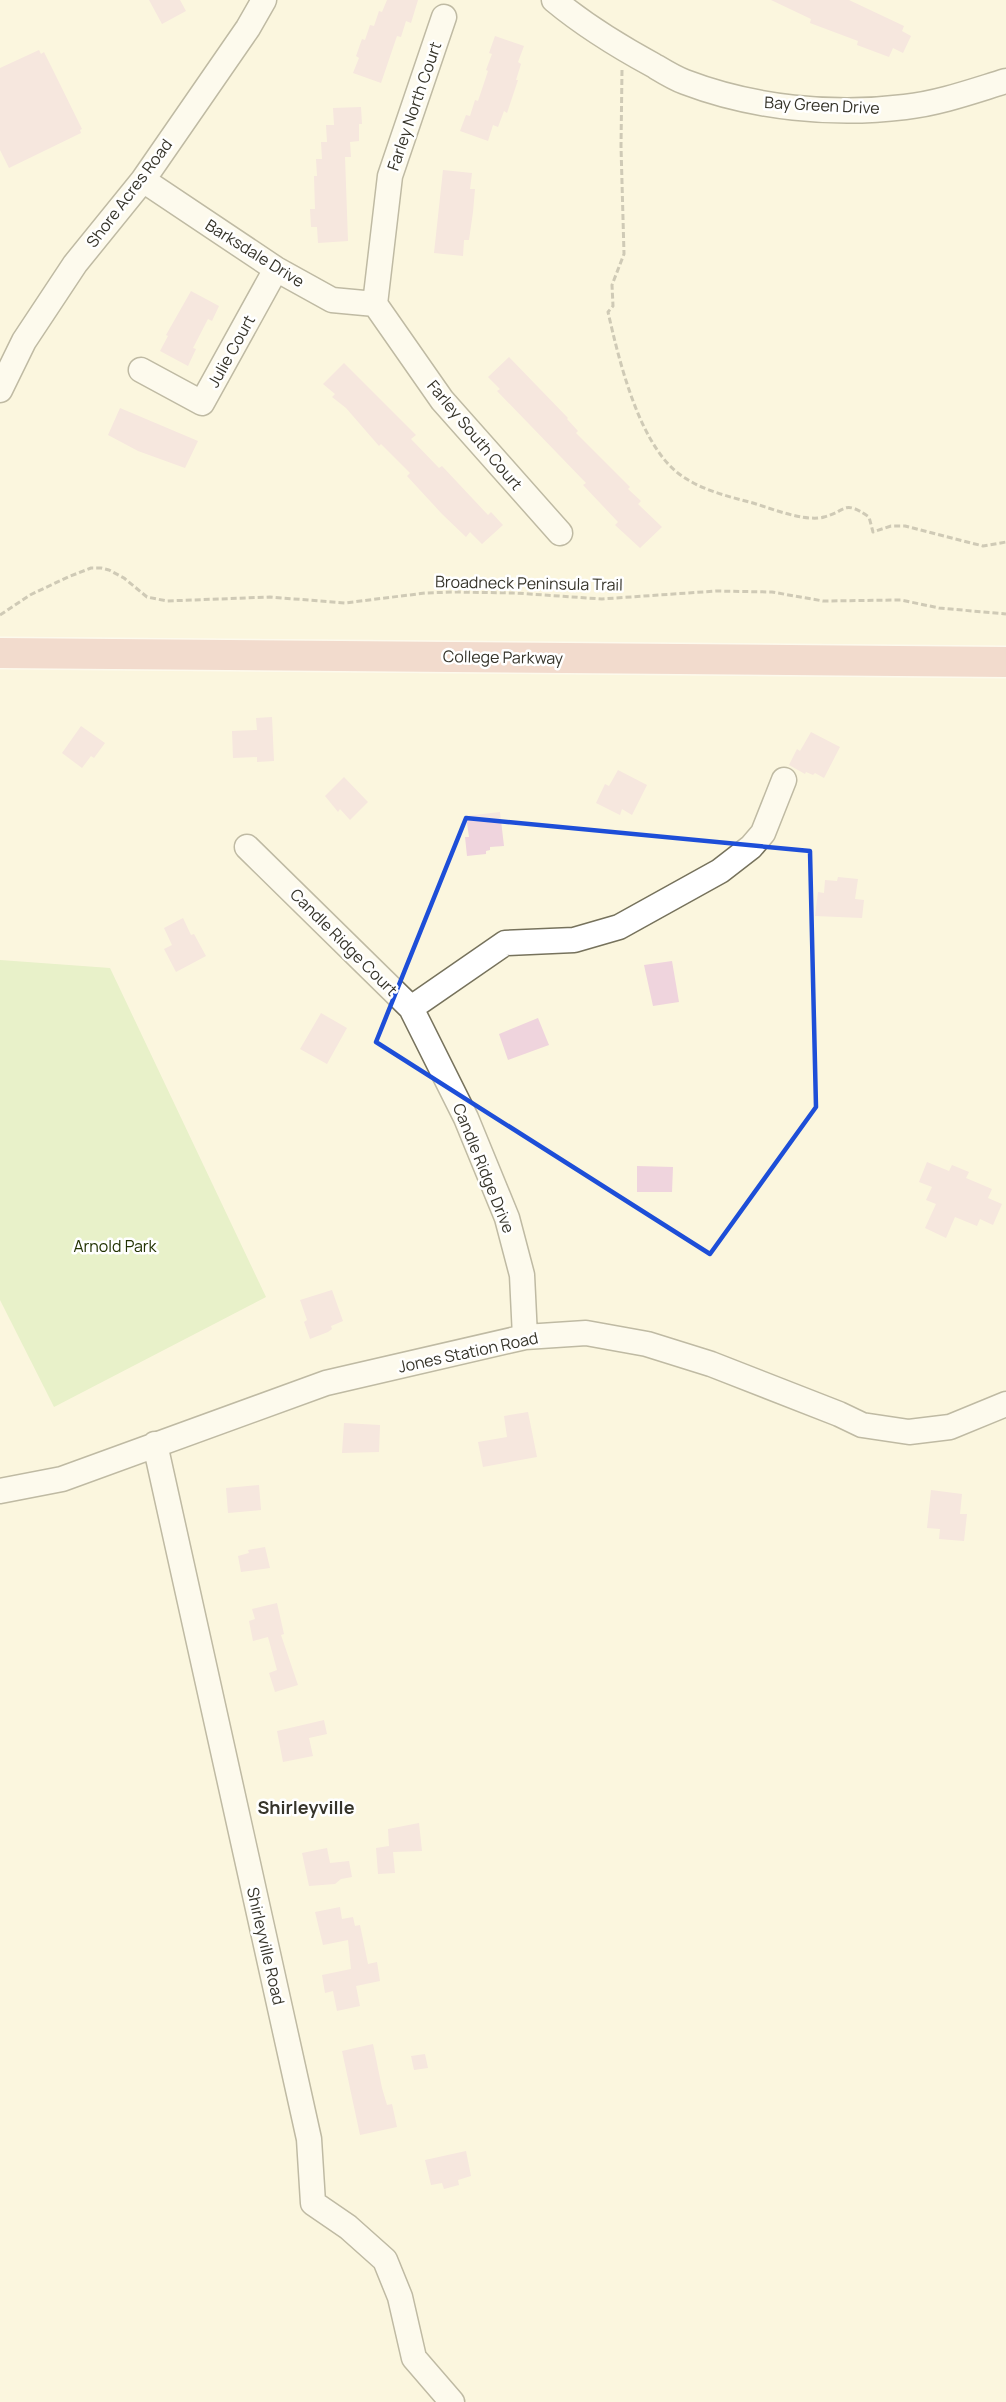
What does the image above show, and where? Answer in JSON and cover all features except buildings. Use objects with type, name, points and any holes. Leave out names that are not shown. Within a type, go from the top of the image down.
[{"type":"main road","name":"College Parkway","points":[[0,653],[1006,662]]},
{"type":"street","name":"Shore Acres Road","points":[[0,390],[24,341],[75,264],[143,180],[248,28],[264,0]]},
{"type":"street","name":"Bay Green Drive","points":[[568,4],[627,51],[682,81],[715,92],[769,104],[851,110],[905,107],[953,97],[1006,81]]},
{"type":"street","name":"Farley North Court","points":[[375,304],[390,176],[444,17]]},
{"type":"street","name":"Barksdale Drive","points":[[143,180],[276,269],[332,300],[375,304]]},
{"type":"street","name":"Julie Court","points":[[141,370],[202,403],[276,269]]},
{"type":"street","name":"Farley South Court","points":[[375,304],[442,400],[560,533]]},
{"type":"street","name":"Candle Ridge Court","points":[[247,847],[411,1008],[505,943],[574,940],[619,927],[720,871],[751,847],[763,832],[784,780]]},
{"type":"street","name":"Candle Ridge Drive","points":[[411,1008],[466,1118],[507,1218],[522,1275],[525,1337]]},
{"type":"street","name":"Jones Station Road","points":[[0,1491],[62,1479],[326,1383],[525,1337],[586,1333],[647,1344],[711,1364],[862,1425],[909,1432],[950,1427],[1006,1404]]},
{"type":"street","name":"Shirleyville Road","points":[[154,1444],[309,2139],[313,2203],[348,2227],[385,2260],[400,2297],[414,2358],[452,2402]]},
{"type":"path","points":[[627,51],[621,74],[624,254],[612,285],[613,306],[608,312],[624,377],[637,412],[657,451],[683,478],[720,494],[801,517],[823,518],[845,507],[858,509],[869,517],[873,532],[891,526],[905,526],[983,546],[1006,542]]},
{"type":"path","name":"Broadneck Peninsula Trail","points":[[0,615],[30,595],[91,568],[109,570],[155,600],[270,597],[345,603],[425,593],[455,592],[515,593],[602,599],[716,591],[772,592],[824,601],[901,600],[939,608],[1006,614]]},
{"type":"highlighted area","points":[[466,818],[810,851],[816,1107],[710,1254],[376,1042]]},
{"type":"green space","name":"Arnold Park","points":[[0,960],[110,968],[266,1297],[54,1407],[0,1300]]},
{"type":"district","name":"Shirleyville","points":[[306,1807]]}]
